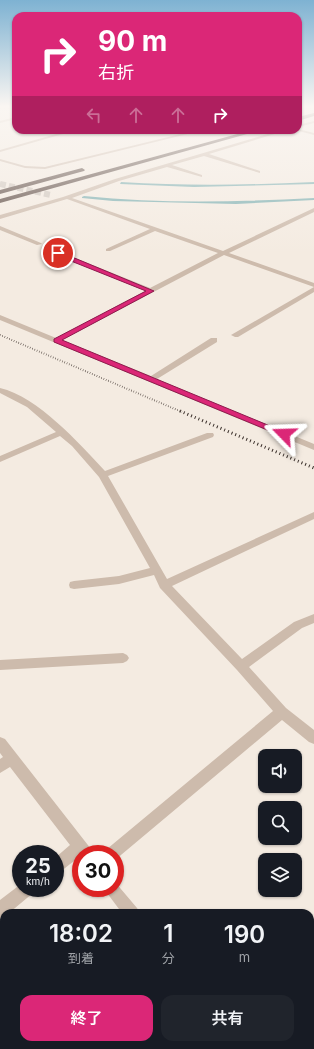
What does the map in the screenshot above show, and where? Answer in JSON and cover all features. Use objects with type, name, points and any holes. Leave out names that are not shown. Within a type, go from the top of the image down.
[{"type":"highway","points":[[0,201],[167,155]]},
{"type":"highway","points":[[0,192],[92,167]]},
{"type":"street","points":[[0,160],[25,167],[45,168],[98,155]]},
{"type":"street","points":[[0,217],[66,198],[117,180],[200,155]]},
{"type":"street","points":[[206,155],[258,172]]},
{"type":"street","points":[[167,165],[200,176]]},
{"type":"street","points":[[51,195],[66,198],[154,228],[314,285]]},
{"type":"street","points":[[57,340],[223,253],[312,212]]},
{"type":"street","points":[[0,228],[39,244]]},
{"type":"street","points":[[108,250],[154,228]]},
{"type":"street","points":[[58,253],[151,291]]},
{"type":"street","points":[[235,335],[314,289]]},
{"type":"street","points":[[0,317],[314,446]]},
{"type":"street","points":[[152,379],[214,340]]},
{"type":"street","points":[[0,390],[30,405],[75,444],[103,475],[164,585],[241,666],[282,712],[314,738]]},
{"type":"street","points":[[0,459],[62,432]]},
{"type":"street","points":[[103,475],[210,435]]},
{"type":"street","points":[[164,585],[314,514]]},
{"type":"street","points":[[74,585],[119,580],[157,570]]},
{"type":"street","points":[[241,666],[298,624],[314,618]]},
{"type":"street","points":[[0,665],[123,658]]},
{"type":"street","points":[[123,845],[282,712]]},
{"type":"street","points":[[0,743],[79,845]]},
{"type":"street","points":[[0,767],[11,758]]},
{"type":"street","points":[[1,909],[17,897]]},
{"type":"street","points":[[119,897],[129,909]]},
{"type":"waterway","points":[[121,183],[170,186],[314,183]]},
{"type":"waterway","points":[[84,197],[113,200],[236,203],[314,199]]},
{"type":"tunnel","points":[[3,185],[0,184],[51,195]]},
{"type":"railway","points":[[0,335],[182,412]]},
{"type":"railway","points":[[180,411],[314,468]]},
{"type":"route","points":[[58,253],[151,291],[57,340],[284,434]]}]
